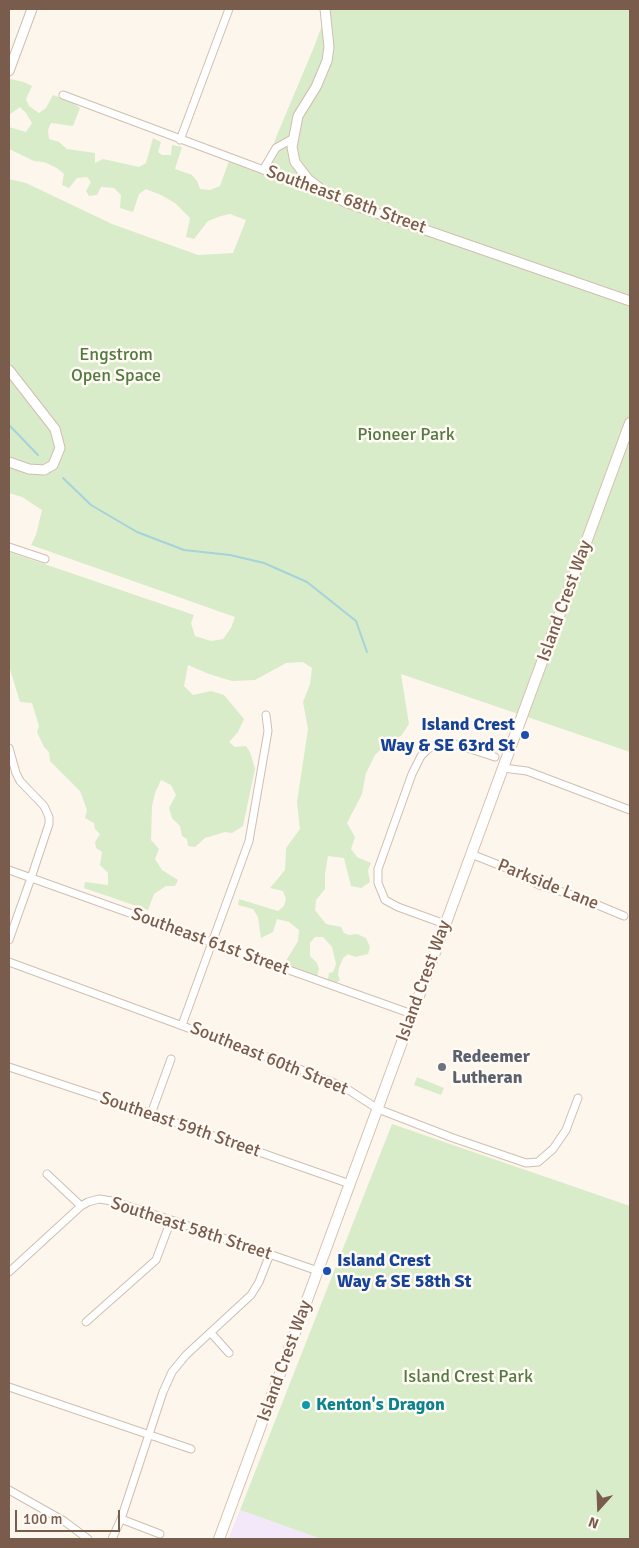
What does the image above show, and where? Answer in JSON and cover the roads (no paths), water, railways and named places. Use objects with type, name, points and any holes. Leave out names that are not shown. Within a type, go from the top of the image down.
[{"type":"main road","name":"Island Crest Way","points":[[219,1539],[630,424]]},
{"type":"street","points":[[9,71],[32,9]]},
{"type":"street","points":[[180,140],[229,9]]},
{"type":"street","points":[[316,187],[296,162],[292,139],[298,116],[316,87],[327,61],[329,47],[326,11]]},
{"type":"street","name":"Southeast 68th Street","points":[[63,95],[180,140],[293,181],[316,187],[345,202],[630,301]]},
{"type":"street","points":[[263,170],[276,148],[292,139]]},
{"type":"street","points":[[9,370],[55,429],[60,448],[53,465],[44,470],[29,469],[9,462]]},
{"type":"street","points":[[9,547],[45,560]]},
{"type":"street","points":[[182,1025],[248,840],[268,731],[266,715]]},
{"type":"street","points":[[445,924],[398,908],[385,900],[378,883],[378,870],[412,774],[421,756],[428,749],[441,743],[449,742],[495,757]]},
{"type":"street","points":[[9,748],[16,773],[20,780],[44,806],[49,817],[49,824],[32,878],[9,940]]},
{"type":"street","points":[[503,768],[526,771],[630,810]]},
{"type":"street","name":"Parkside Lane","points":[[471,854],[514,871],[539,885],[576,896],[624,916]]},
{"type":"street","name":"Southeast 61st Street","points":[[9,870],[412,1014]]},
{"type":"street","name":"Southeast 60th Street","points":[[9,962],[294,1066],[344,1087],[378,1109],[516,1160],[533,1164],[542,1160],[561,1138],[578,1098]]},
{"type":"street","points":[[151,1114],[171,1058]]},
{"type":"street","name":"Southeast 59th Street","points":[[9,1067],[151,1114],[350,1184]]},
{"type":"street","points":[[9,1272],[81,1206],[47,1174]]},
{"type":"street","name":"Southeast 58th Street","points":[[81,1206],[99,1199],[112,1201],[318,1272]]},
{"type":"street","points":[[86,1322],[156,1260],[170,1220]]},
{"type":"street","points":[[112,1539],[163,1392],[172,1372],[178,1363],[251,1295],[259,1282],[270,1254]]},
{"type":"street","points":[[211,1333],[229,1353]]},
{"type":"street","points":[[9,1387],[192,1449]]},
{"type":"street","points":[[9,1490],[64,1521],[88,1539]]},
{"type":"street","points":[[120,1519],[160,1534]]},
{"type":"waterway","points":[[9,425],[38,455]]},
{"type":"waterway","points":[[63,478],[91,505],[137,532],[184,550],[230,555],[264,563],[307,582],[356,621],[367,652]]},
{"type":"place","name":"Island Crest Way & SE 63rd St","points":[[525,735]]},
{"type":"place","name":"Redeemer Lutheran","points":[[442,1067]]},
{"type":"place","name":"Island Crest Way & SE 58th St","points":[[327,1271]]},
{"type":"place","name":"Kenton's Dragon","points":[[306,1405]]},
{"type":"park label","name":"Engstrom Open Space","points":[[116,365]]},
{"type":"park label","name":"Pioneer Park","points":[[406,435]]},
{"type":"park label","name":"Island Crest Park","points":[[468,1377]]}]
